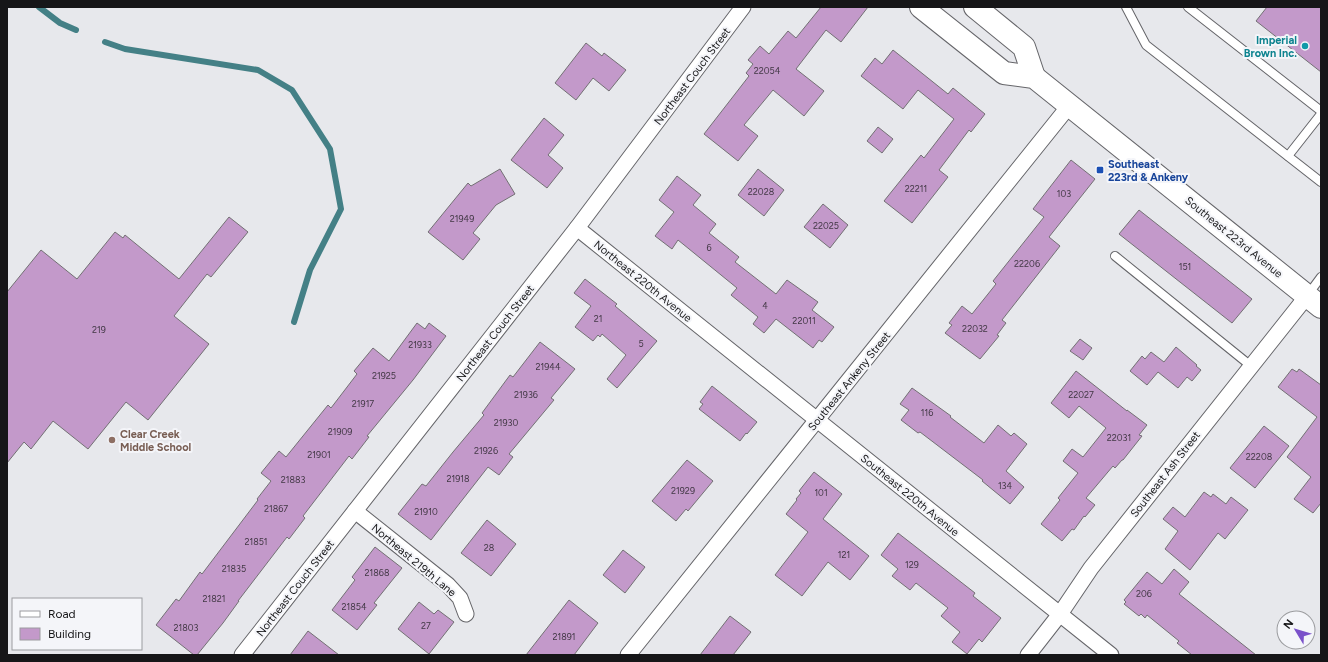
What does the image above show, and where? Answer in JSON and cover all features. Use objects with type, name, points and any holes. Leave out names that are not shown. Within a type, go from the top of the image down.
[{"type":"main road","points":[[922,7],[1004,73],[1034,77],[1024,47],[975,7]]},
{"type":"main road","name":"Southeast 223rd Avenue","points":[[1034,77],[1314,302]]},
{"type":"street","name":"Northeast Couch Street","points":[[242,655],[577,228],[743,7]]},
{"type":"street","name":"Southeast Ankeny Street","points":[[628,655],[1069,106]]},
{"type":"street","name":"Northeast 220th Avenue","points":[[577,228],[710,335]]},
{"type":"street","name":"Southeast Ash Street","points":[[1028,655],[1060,614],[1091,568],[1251,366],[1314,302]]},
{"type":"street","name":"Southeast 220th Avenue","points":[[710,335],[1111,655]]},
{"type":"street","name":"Northeast 219th Lane","points":[[355,511],[448,585],[460,598],[466,614]]},
{"type":"lane","points":[[1126,7],[1146,45],[1321,182]]},
{"type":"lane","points":[[1188,7],[1321,111]]},
{"type":"lane","points":[[1288,156],[1321,114]]},
{"type":"lane","points":[[1115,256],[1251,366]]},
{"type":"lane","points":[[1314,302],[1321,277]]},
{"type":"building","points":[[821,7],[868,7],[841,42],[826,30],[796,69],[824,91],[804,116],[773,90],[744,125],[758,136],[738,161],[704,134],[749,76],[746,73],[753,64],[748,60],[760,46],[769,54],[788,31],[796,38]]},
{"type":"building","name":"Imperial Brown Inc.","points":[[1267,7],[1321,7],[1321,72],[1256,21]]},
{"type":"building","points":[[586,43],[602,56],[604,53],[626,70],[609,91],[593,78],[576,100],[555,83]]},
{"type":"building","points":[[893,50],[948,94],[953,88],[985,114],[971,132],[969,130],[939,170],[948,177],[912,223],[884,201],[921,155],[924,158],[954,119],[918,90],[903,109],[861,76],[875,58],[882,64]]},
{"type":"building","points":[[544,118],[564,135],[548,155],[563,168],[547,188],[511,160]]},
{"type":"building","points":[[878,127],[893,139],[882,153],[867,141]]},
{"type":"building","points":[[1071,160],[1095,179],[1049,237],[1060,246],[1002,320],[1006,323],[997,335],[999,336],[980,359],[945,333],[952,325],[949,323],[962,306],[972,314],[996,284],[993,281],[1044,217],[1033,209]]},
{"type":"building","points":[[500,169],[515,194],[496,205],[473,233],[480,239],[463,260],[428,232],[468,183],[471,186]]},
{"type":"building","points":[[758,169],[784,190],[764,216],[738,195]]},
{"type":"building","points":[[677,176],[701,195],[693,205],[716,224],[709,233],[739,257],[735,262],[776,294],[787,280],[818,302],[812,310],[834,327],[822,342],[819,340],[813,348],[776,319],[764,333],[753,324],[758,317],[731,295],[737,288],[678,240],[672,249],[655,236],[674,212],[659,200]]},
{"type":"building","points":[[823,204],[848,225],[830,248],[804,227]]},
{"type":"building","points":[[1139,210],[1252,299],[1232,323],[1119,234]]},
{"type":"building","points":[[229,217],[248,232],[211,277],[207,274],[174,316],[209,344],[148,420],[126,402],[88,449],[53,421],[31,449],[24,442],[7,463],[7,292],[41,250],[77,279],[115,232],[123,238],[125,235],[179,279]]},
{"type":"building","points":[[585,279],[617,304],[615,306],[657,341],[617,388],[607,379],[626,355],[602,334],[600,337],[598,335],[593,341],[575,327],[591,306],[574,293]]},
{"type":"building","points":[[417,323],[425,329],[429,323],[446,336],[413,380],[367,436],[369,437],[352,459],[349,456],[303,516],[305,518],[289,539],[287,537],[223,623],[197,655],[194,655],[156,625],[176,599],[179,601],[200,572],[202,574],[258,500],[257,499],[271,481],[261,473],[279,451],[286,457],[328,405],[331,408],[357,374],[354,371],[373,348],[389,361]]},
{"type":"building","points":[[1080,339],[1092,348],[1083,360],[1070,351]]},
{"type":"building","points":[[540,342],[575,369],[551,398],[554,400],[509,454],[513,457],[499,475],[488,467],[431,540],[398,514],[422,484],[426,486],[484,415],[482,413],[510,375],[513,377]]},
{"type":"building","points":[[1176,347],[1201,370],[1192,381],[1187,377],[1178,388],[1158,372],[1147,385],[1130,371],[1142,356],[1145,359],[1151,352],[1164,362]]},
{"type":"building","points":[[1292,369],[1297,372],[1299,369],[1321,385],[1321,503],[1313,513],[1294,499],[1311,477],[1287,457],[1317,417],[1278,387]]},
{"type":"building","points":[[1076,371],[1147,425],[1139,435],[1142,436],[1123,460],[1115,468],[1113,466],[1086,498],[1095,505],[1085,517],[1084,516],[1074,530],[1072,529],[1062,541],[1041,524],[1060,500],[1058,498],[1078,473],[1063,461],[1072,449],[1083,457],[1106,428],[1079,406],[1069,418],[1051,403]]},
{"type":"building","points":[[712,386],[757,422],[740,441],[699,409],[703,404],[700,402]]},
{"type":"building","points":[[912,388],[951,416],[950,417],[984,443],[998,425],[1011,436],[1014,433],[1027,444],[1006,471],[1024,487],[1010,504],[982,481],[983,480],[920,432],[918,433],[901,420],[909,410],[900,404]]},
{"type":"building","points":[[1264,426],[1289,446],[1255,488],[1230,468]]},
{"type":"building","points":[[687,460],[713,481],[688,511],[686,509],[676,521],[652,501]]},
{"type":"building","points":[[814,472],[842,494],[823,519],[869,556],[850,580],[828,562],[802,596],[775,575],[808,532],[786,514],[801,493],[799,491]]},
{"type":"building","points":[[1204,492],[1211,497],[1213,494],[1226,504],[1231,497],[1248,510],[1225,539],[1218,533],[1190,570],[1165,549],[1178,531],[1163,519],[1173,507],[1185,517]]},
{"type":"building","points":[[487,520],[516,544],[491,576],[461,553]]},
{"type":"building","points":[[898,533],[975,593],[973,596],[1001,618],[982,642],[979,639],[967,654],[952,642],[960,632],[941,616],[948,608],[916,583],[910,590],[892,576],[898,569],[881,555]]},
{"type":"building","points":[[375,547],[402,568],[374,603],[377,605],[357,630],[332,610],[355,580],[352,577]]},
{"type":"building","points":[[623,550],[645,567],[625,593],[603,575]]},
{"type":"building","points":[[1174,569],[1189,582],[1179,594],[1256,655],[1192,655],[1177,643],[1179,641],[1147,615],[1145,618],[1141,614],[1139,616],[1124,604],[1126,602],[1124,600],[1147,572],[1162,584]]},
{"type":"building","points":[[569,600],[598,623],[574,655],[526,655]]},
{"type":"building","points":[[419,602],[434,614],[438,610],[454,622],[429,654],[398,629]]},
{"type":"building","points":[[730,616],[751,632],[733,655],[700,655]]},
{"type":"building","points":[[308,631],[339,655],[290,655]]},
{"type":"waterway","points":[[39,7],[60,23],[76,30]]},
{"type":"waterway","points":[[105,42],[125,49],[258,70],[292,90],[330,149],[341,209],[310,270],[294,322]]},
{"type":"place","name":"Imperial Brown Inc.","points":[[1305,46]]},
{"type":"place","name":"Southeast 223rd & Ankeny","points":[[1100,170]]},
{"type":"place","name":"Clear Creek Middle School","points":[[112,440]]}]
